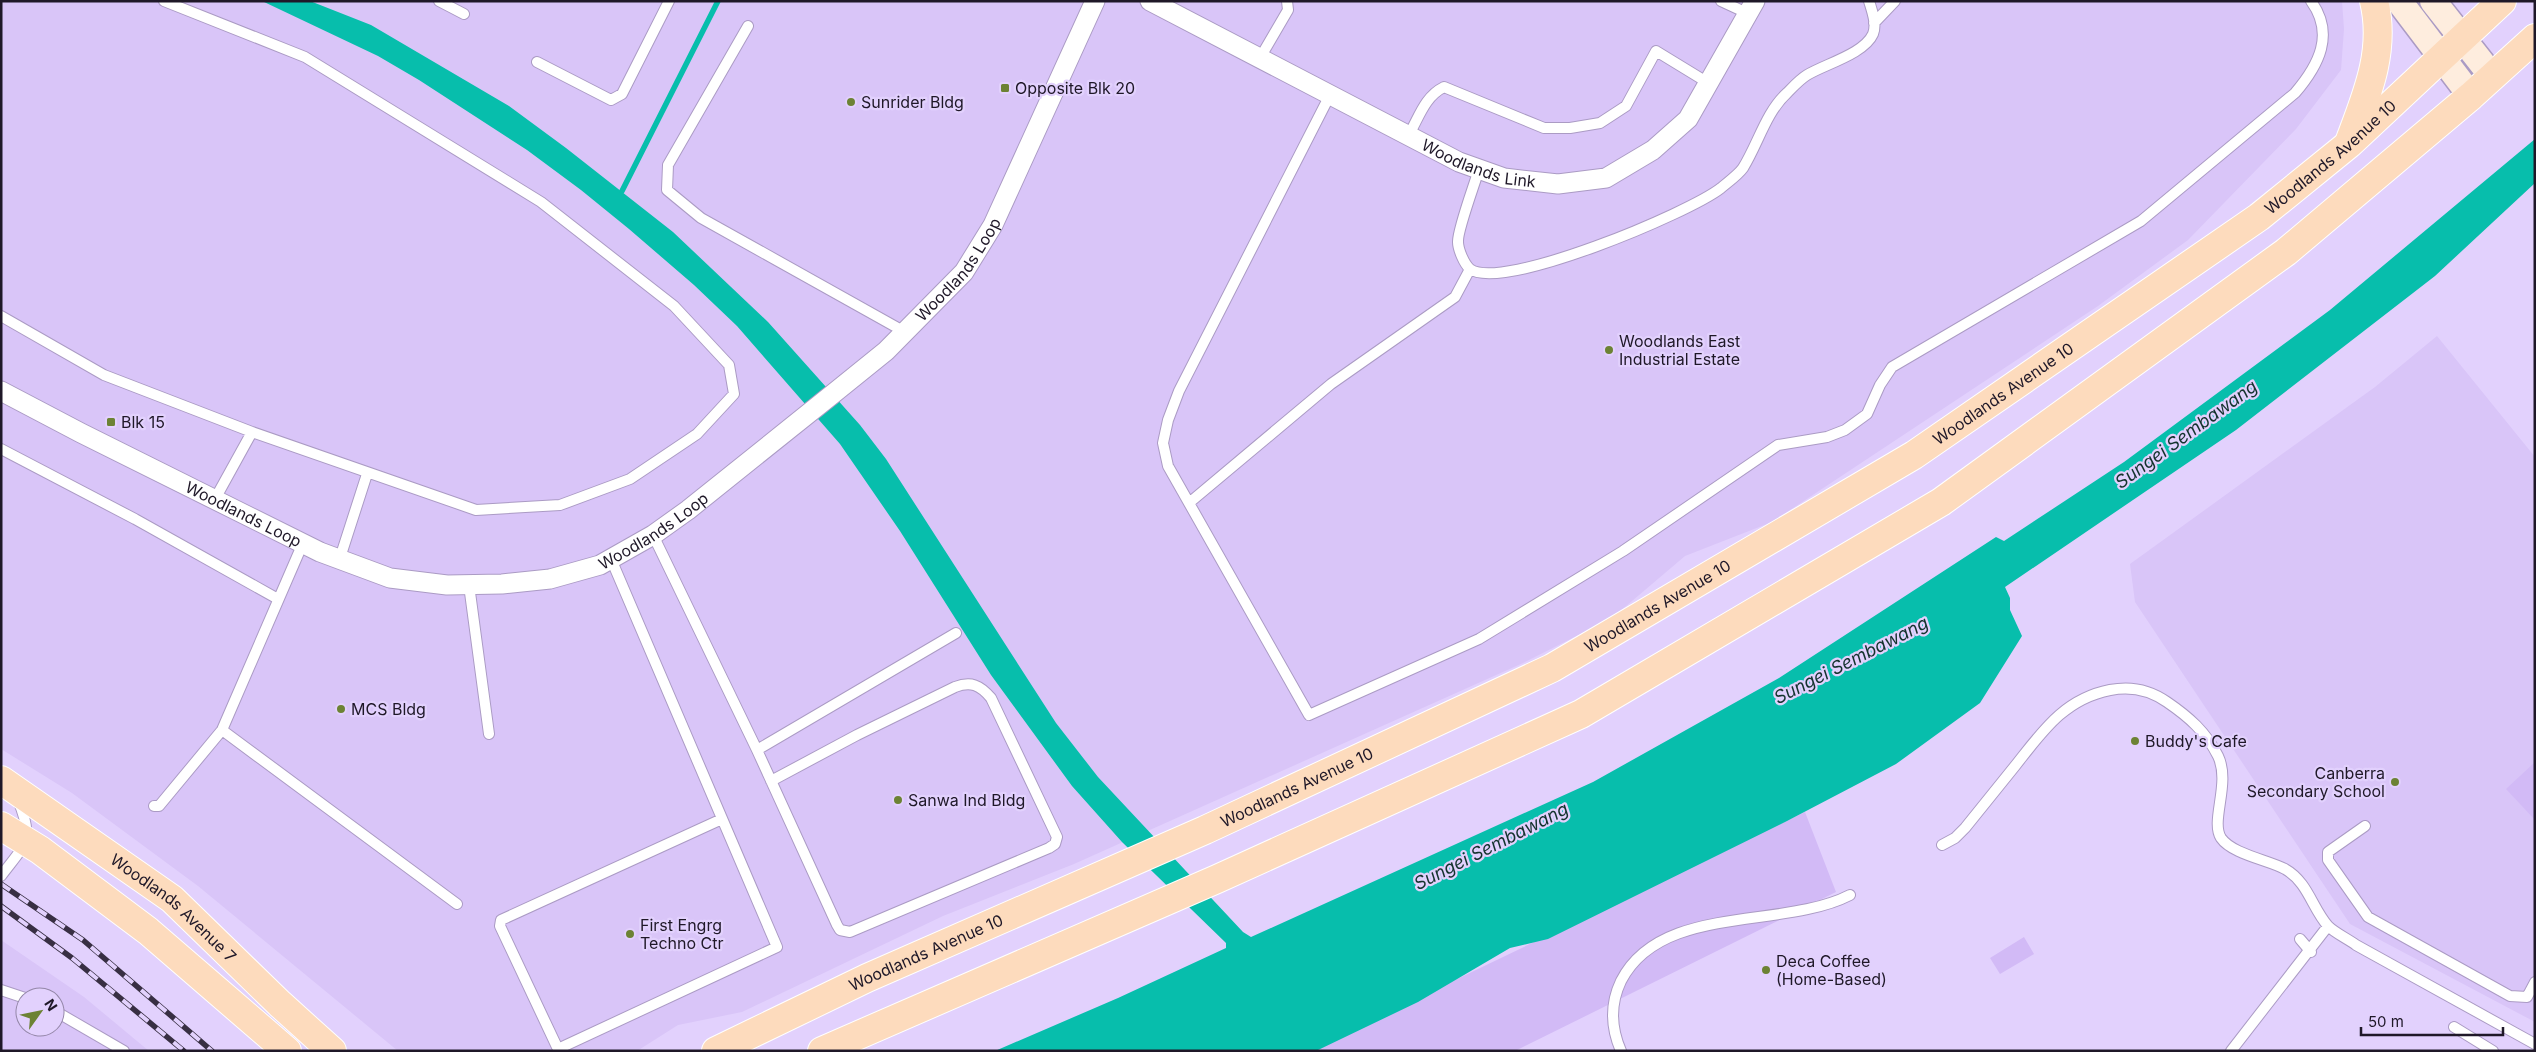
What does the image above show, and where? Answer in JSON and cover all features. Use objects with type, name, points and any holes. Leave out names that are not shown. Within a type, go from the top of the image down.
[{"type":"main road","points":[[2349,144],[2371,82],[2379,41],[2374,1]]},
{"type":"main road","points":[[2399,1],[2470,96]]},
{"type":"main road","points":[[2433,1],[2492,76]]},
{"type":"main road","name":"Woodlands Avenue 10","points":[[716,1051],[868,978],[1206,830],[1552,668],[1914,455],[2259,216],[2349,144],[2502,1]]},
{"type":"main road","points":[[822,1051],[1217,879],[1581,714],[1941,502],[2286,252],[2470,96],[2535,38]]},
{"type":"main road","name":"Woodlands Avenue 7","points":[[2,780],[172,899],[280,1004],[332,1051]]},
{"type":"main road","name":"Woodlands Avenue 7","points":[[1,826],[27,842],[148,931],[287,1051]]},
{"type":"street","name":"Woodlands Loop","points":[[1,390],[81,433],[303,544],[339,560],[390,578],[447,585],[469,585],[550,579],[600,566],[653,535],[834,393],[905,332],[964,272],[993,225],[1095,1]]},
{"type":"street","name":"Woodlands Link","points":[[1150,1],[1459,162],[1504,178],[1558,184],[1606,178],[1653,150],[1688,119],[1710,84],[1752,7]]},
{"type":"lane","points":[[1,316],[104,375],[367,474],[476,510],[560,504],[630,480],[697,434],[734,394],[729,365],[674,306],[541,202],[305,57],[164,1]]},
{"type":"lane","points":[[440,1],[464,14]]},
{"type":"lane","points":[[538,62],[611,100],[622,94],[670,1]]},
{"type":"lane","points":[[1260,58],[1288,10],[1287,1]]},
{"type":"lane","points":[[1720,1],[1752,7]]},
{"type":"lane","points":[[1479,169],[1458,240],[1461,253],[1470,268],[1486,274],[1525,270],[1654,225],[1692,207],[1720,189],[1742,169],[1780,100],[1807,75],[1866,45],[1874,33],[1874,23],[1869,1]]},
{"type":"lane","points":[[1874,23],[1895,1]]},
{"type":"lane","points":[[1330,95],[1179,391],[1168,420],[1163,443],[1168,466],[1308,715],[1479,639],[1623,551],[1778,445],[1827,437],[1845,430],[1867,414],[1880,385],[1892,367],[2141,220],[2295,92],[2307,79],[2320,54],[2324,38],[2321,14],[2311,1]]},
{"type":"lane","points":[[748,26],[668,165],[667,190],[701,218],[905,332]]},
{"type":"lane","points":[[1408,136],[1426,102],[1436,91],[1444,87],[1544,128],[1570,128],[1600,123],[1626,106],[1657,51],[1710,84]]},
{"type":"lane","points":[[1189,503],[1331,384],[1455,297],[1470,268]]},
{"type":"lane","points":[[215,499],[252,432]]},
{"type":"lane","points":[[1,449],[135,519],[278,600]]},
{"type":"lane","points":[[339,560],[367,474]]},
{"type":"lane","points":[[653,535],[757,750],[771,781],[840,930],[850,932],[1049,848],[1055,844],[1057,838],[991,698],[983,688],[974,684],[966,683],[955,687],[857,735],[771,781]]},
{"type":"lane","points":[[154,806],[159,806],[222,730],[303,544]]},
{"type":"lane","points":[[611,559],[777,947],[560,1048],[557,1047],[500,926],[501,920],[722,820]]},
{"type":"lane","points":[[469,585],[489,734]]},
{"type":"lane","points":[[757,750],[956,633]]},
{"type":"lane","points":[[1942,845],[1955,838],[1965,828],[2048,725],[2063,712],[2091,694],[2124,687],[2155,694],[2191,719],[2210,741],[2220,760],[2224,779],[2218,818],[2218,833],[2222,840],[2232,847],[2286,870],[2308,890],[2328,926],[2365,950],[2535,1044]]},
{"type":"lane","points":[[222,730],[457,904]]},
{"type":"lane","points":[[1,876],[27,842],[27,827],[17,797],[2,780]]},
{"type":"lane","points":[[2365,826],[2333,847],[2328,852],[2328,860],[2368,917],[2510,996],[2527,997],[2535,982]]},
{"type":"lane","points":[[2300,899],[2308,890]]},
{"type":"lane","points":[[1621,1051],[1614,1034],[1613,1008],[1617,989],[1630,965],[1652,947],[1675,934],[1818,906],[1850,895]]},
{"type":"lane","points":[[2231,1051],[2311,952],[2328,926]]},
{"type":"lane","points":[[2300,939],[2311,952]]},
{"type":"lane","points":[[1,990],[15,995]]},
{"type":"lane","points":[[65,1017],[124,1051]]},
{"type":"lane","points":[[2454,1028],[2493,1051]]},
{"type":"shaded area","points":[[1,1],[2342,1],[2344,29],[2341,70],[2296,129],[2188,240],[2098,306],[1772,522],[1685,556],[1612,618],[1523,663],[1074,864],[943,916],[742,1012],[678,1025],[637,1051],[398,1051],[198,886],[72,793],[1,749]]},
{"type":"shaded area","name":"Canberra Secondary School","points":[[2437,336],[2535,457],[2535,1022],[2350,924],[2135,602],[2130,564],[2375,387]]},
{"type":"shaded area","points":[[2535,762],[2535,820],[2506,789]]},
{"type":"shaded area","points":[[1805,812],[1836,892],[1515,1051],[1307,1051]]},
{"type":"shaded area","points":[[2024,937],[2034,954],[2000,974],[1990,958]]},
{"type":"shaded area","points":[[1,940],[84,997],[149,1051],[1,1051]]},
{"type":"water","name":"Sungei Sembawang","points":[[262,1],[310,1],[371,25],[509,106],[673,232],[768,322],[860,425],[886,459],[1056,723],[1098,777],[1243,932],[1251,937],[1593,782],[1779,678],[1996,537],[2004,541],[2124,462],[2330,310],[2535,139],[2535,183],[2435,276],[2236,430],[2005,587],[2010,598],[2010,610],[2022,636],[1980,703],[1896,764],[1787,821],[1548,939],[1510,948],[1418,1002],[1316,1051],[995,1051],[1118,998],[1226,948],[1226,943],[1122,842],[1072,786],[991,675],[900,531],[840,444],[737,326],[694,285],[629,229],[527,150],[419,80],[378,56]]},
{"type":"waterway","points":[[622,191],[718,1]]},
{"type":"railway","points":[[1,884],[83,940],[212,1051]]},
{"type":"railway","points":[[1,906],[72,958],[184,1051]]},
{"type":"place","name":"Opposite Blk 20","points":[[1005,88]]},
{"type":"place","name":"Sunrider Bldg","points":[[851,102]]},
{"type":"place","name":"Woodlands East Industrial Estate","points":[[1609,350]]},
{"type":"place","name":"Blk 15","points":[[111,422]]},
{"type":"place","name":"MCS Bldg","points":[[341,709]]},
{"type":"place","name":"Buddy's Cafe","points":[[2135,741]]},
{"type":"place","name":"Canberra Secondary School","points":[[2395,782]]},
{"type":"place","name":"Sanwa Ind Bldg","points":[[898,800]]},
{"type":"place","name":"First Engrg Techno Ctr","points":[[630,934]]},
{"type":"place","name":"Deca Coffee (Home-Based)","points":[[1766,970]]}]
